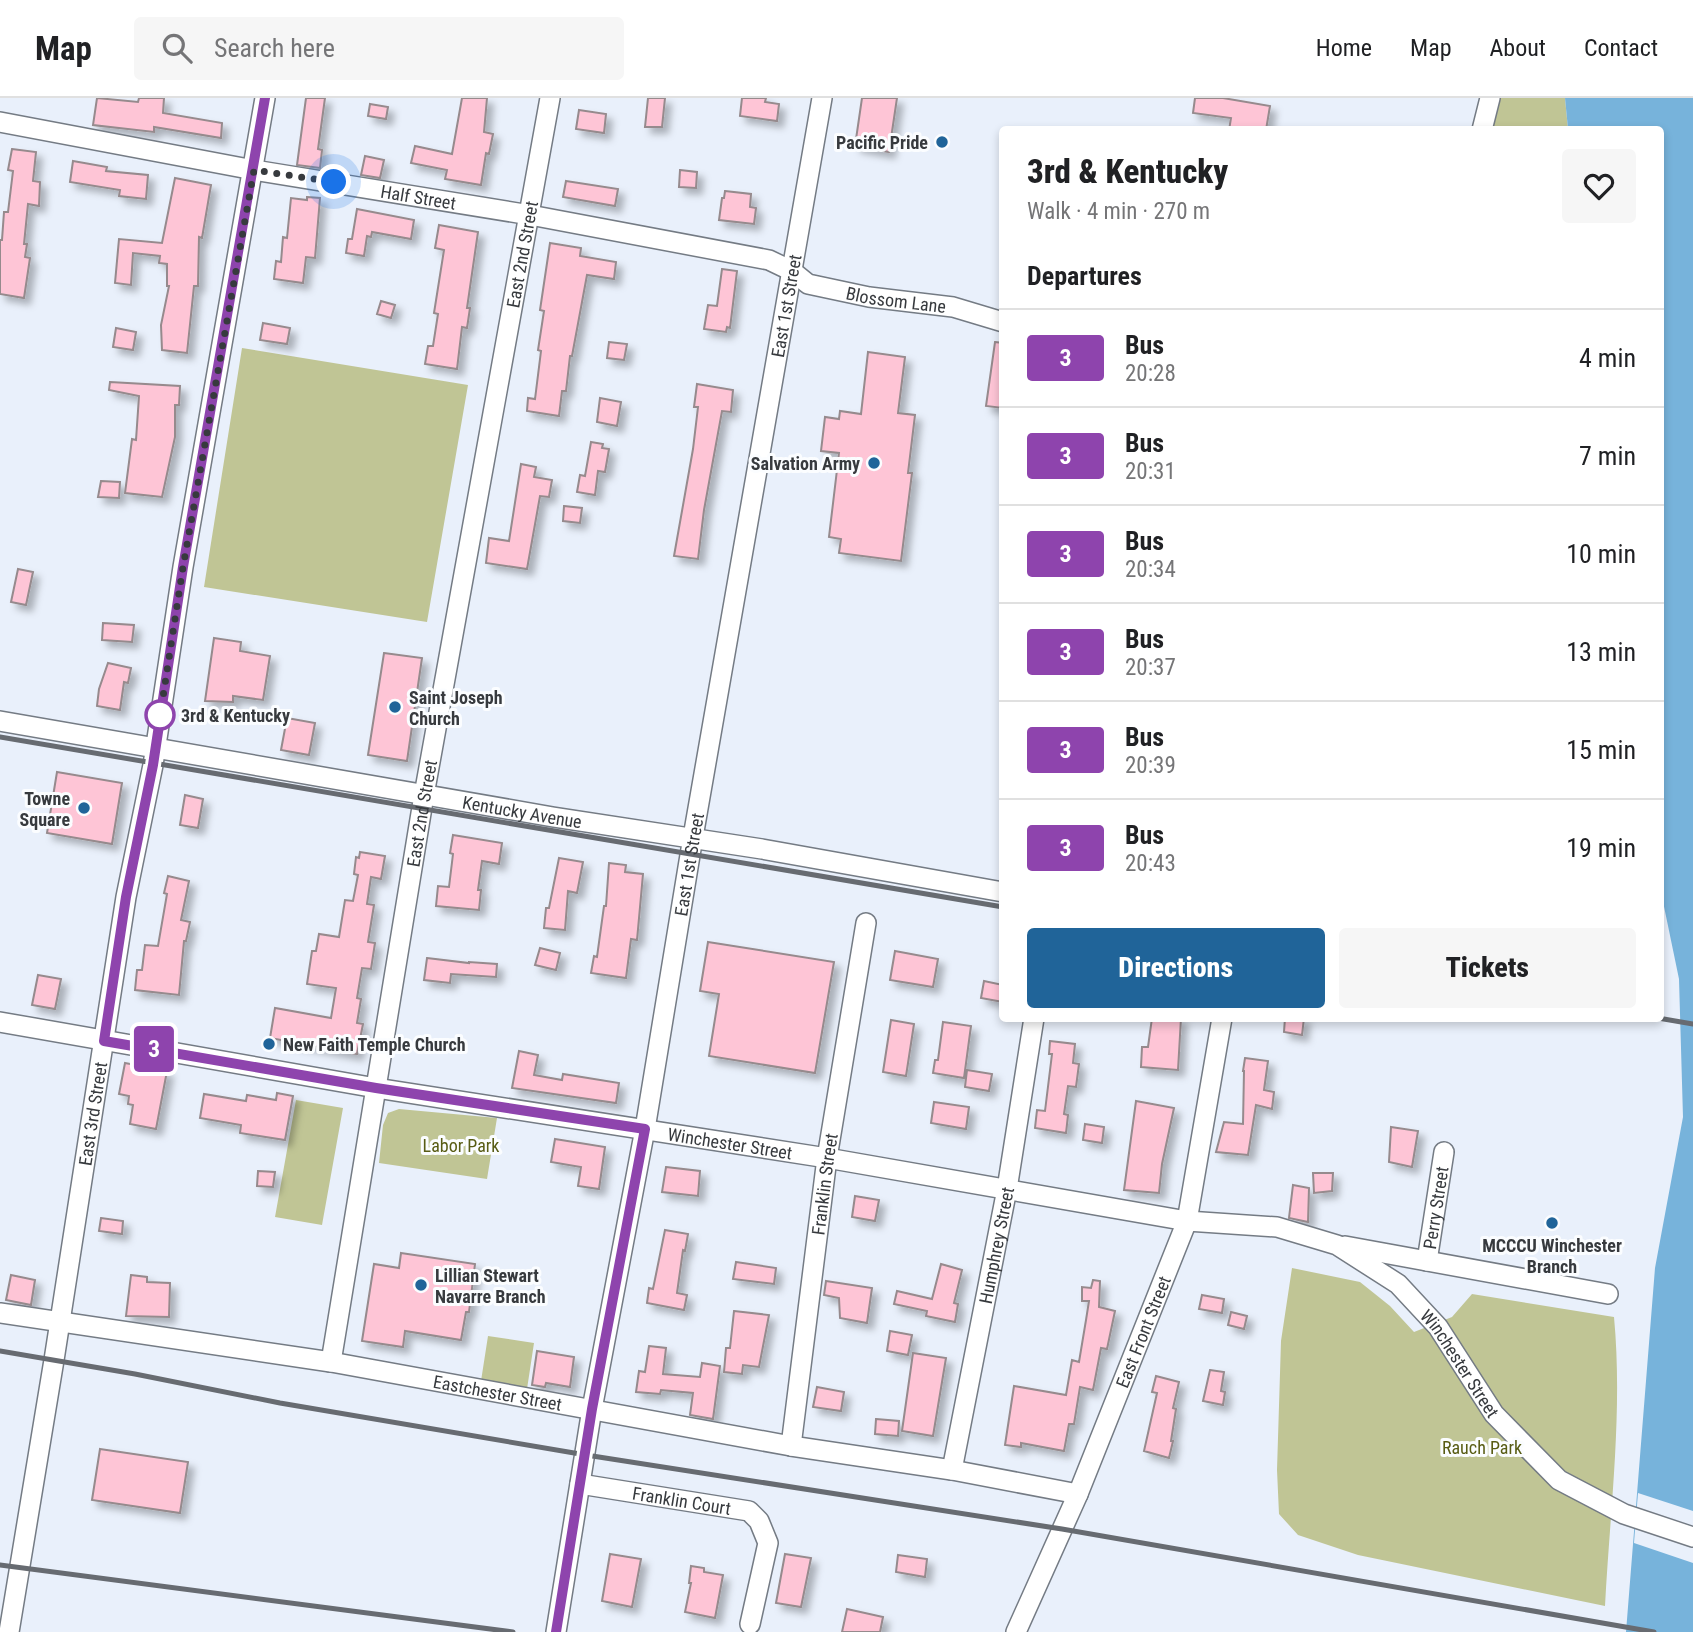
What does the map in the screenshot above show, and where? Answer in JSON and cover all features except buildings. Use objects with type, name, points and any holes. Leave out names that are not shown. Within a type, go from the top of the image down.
[{"type":"street","name":"East 3rd Street","points":[[6,1627],[59,1324],[126,897],[155,749],[183,567],[265,98]]},
{"type":"street","name":"East 2nd Street","points":[[331,1362],[424,795],[550,98]]},
{"type":"street","name":"East 1st Street","points":[[556,1632],[592,1409],[645,1129],[822,98]]},
{"type":"street","points":[[1483,126],[1490,98]]},
{"type":"street","name":"Half Street","points":[[0,122],[254,170],[530,215],[769,260],[792,271]]},
{"type":"street","name":"Blossom Lane","points":[[792,271],[808,284],[869,297],[953,307],[999,321]]},
{"type":"street","name":"Kentucky Avenue","points":[[0,721],[999,891]]},
{"type":"street","name":"Franklin Street","points":[[792,1446],[827,1158],[866,923]]},
{"type":"street","name":"Winchester Street","points":[[0,1022],[376,1088],[827,1158],[1187,1221],[1277,1227],[1337,1245],[1608,1294]]},
{"type":"street","name":"Humphrey Street","points":[[952,1470],[1007,1189],[1033,1022]]},
{"type":"street","name":"East Front Street","points":[[1016,1632],[1078,1494],[1187,1221],[1221,1022]]},
{"type":"street","name":"Perry Street","points":[[1427,1261],[1444,1152]]},
{"type":"street","name":"Winchester Street","points":[[1337,1245],[1398,1284],[1438,1327],[1494,1415],[1559,1480],[1624,1514],[1693,1537]]},
{"type":"street","name":"Eastchester Street","points":[[0,1313],[59,1324],[331,1362],[792,1446],[952,1470],[1078,1494]]},
{"type":"street","name":"Franklin Court","points":[[580,1484],[749,1511],[759,1521],[768,1543],[750,1624]]},
{"type":"green space","points":[[1490,98],[1565,98],[1568,126],[1483,126]]},
{"type":"green space","points":[[242,348],[468,385],[427,622],[204,587]]},
{"type":"green space","points":[[296,1100],[343,1108],[322,1225],[275,1217]]},
{"type":"green space","name":"Labor Park","points":[[399,1109],[497,1118],[487,1179],[379,1163],[383,1125],[388,1113]]},
{"type":"green space","name":"Rauch Park","points":[[1292,1268],[1360,1282],[1390,1306],[1414,1332],[1452,1317],[1472,1294],[1614,1317],[1617,1389],[1615,1461],[1605,1606],[1358,1555],[1298,1535],[1279,1514],[1277,1470],[1281,1341]]},
{"type":"green space","points":[[488,1336],[534,1343],[527,1389],[481,1381]]},
{"type":"water","points":[[1565,98],[1693,98],[1693,1632],[1626,1632],[1655,1268],[1683,1117],[1679,979],[1664,906],[1664,126],[1568,126]]},
{"type":"pier","points":[[1638,1493],[1693,1511],[1693,1563],[1634,1543]]},
{"type":"railway","points":[[0,737],[999,906]]},
{"type":"railway","points":[[1664,1019],[1693,1024]]},
{"type":"railway","points":[[0,1351],[280,1403],[586,1455],[1062,1529],[1654,1632]]},
{"type":"railway","points":[[0,1565],[513,1632]]},
{"type":"bus line","name":"3","points":[[265,98],[183,567],[153,765],[126,897],[104,1041],[376,1088],[645,1129],[592,1409],[556,1632]]},
{"type":"place","name":"Pacific Pride","points":[[942,142]]},
{"type":"place","name":"Salvation Army","points":[[874,463]]},
{"type":"place","name":"Saint Joseph Church","points":[[395,707]]},
{"type":"place","name":"3rd & Kentucky","points":[[160,715]]},
{"type":"place","name":"Towne Square","points":[[84,808]]},
{"type":"place","name":"New Faith Temple Church","points":[[269,1044]]},
{"type":"place","name":"MCCCU Winchester Branch","points":[[1552,1223]]},
{"type":"place","name":"Lillian Stewart Navarre Branch","points":[[421,1285]]},
{"type":"route","points":[[160,715],[159,723],[183,567],[254,170],[334,182]]}]
